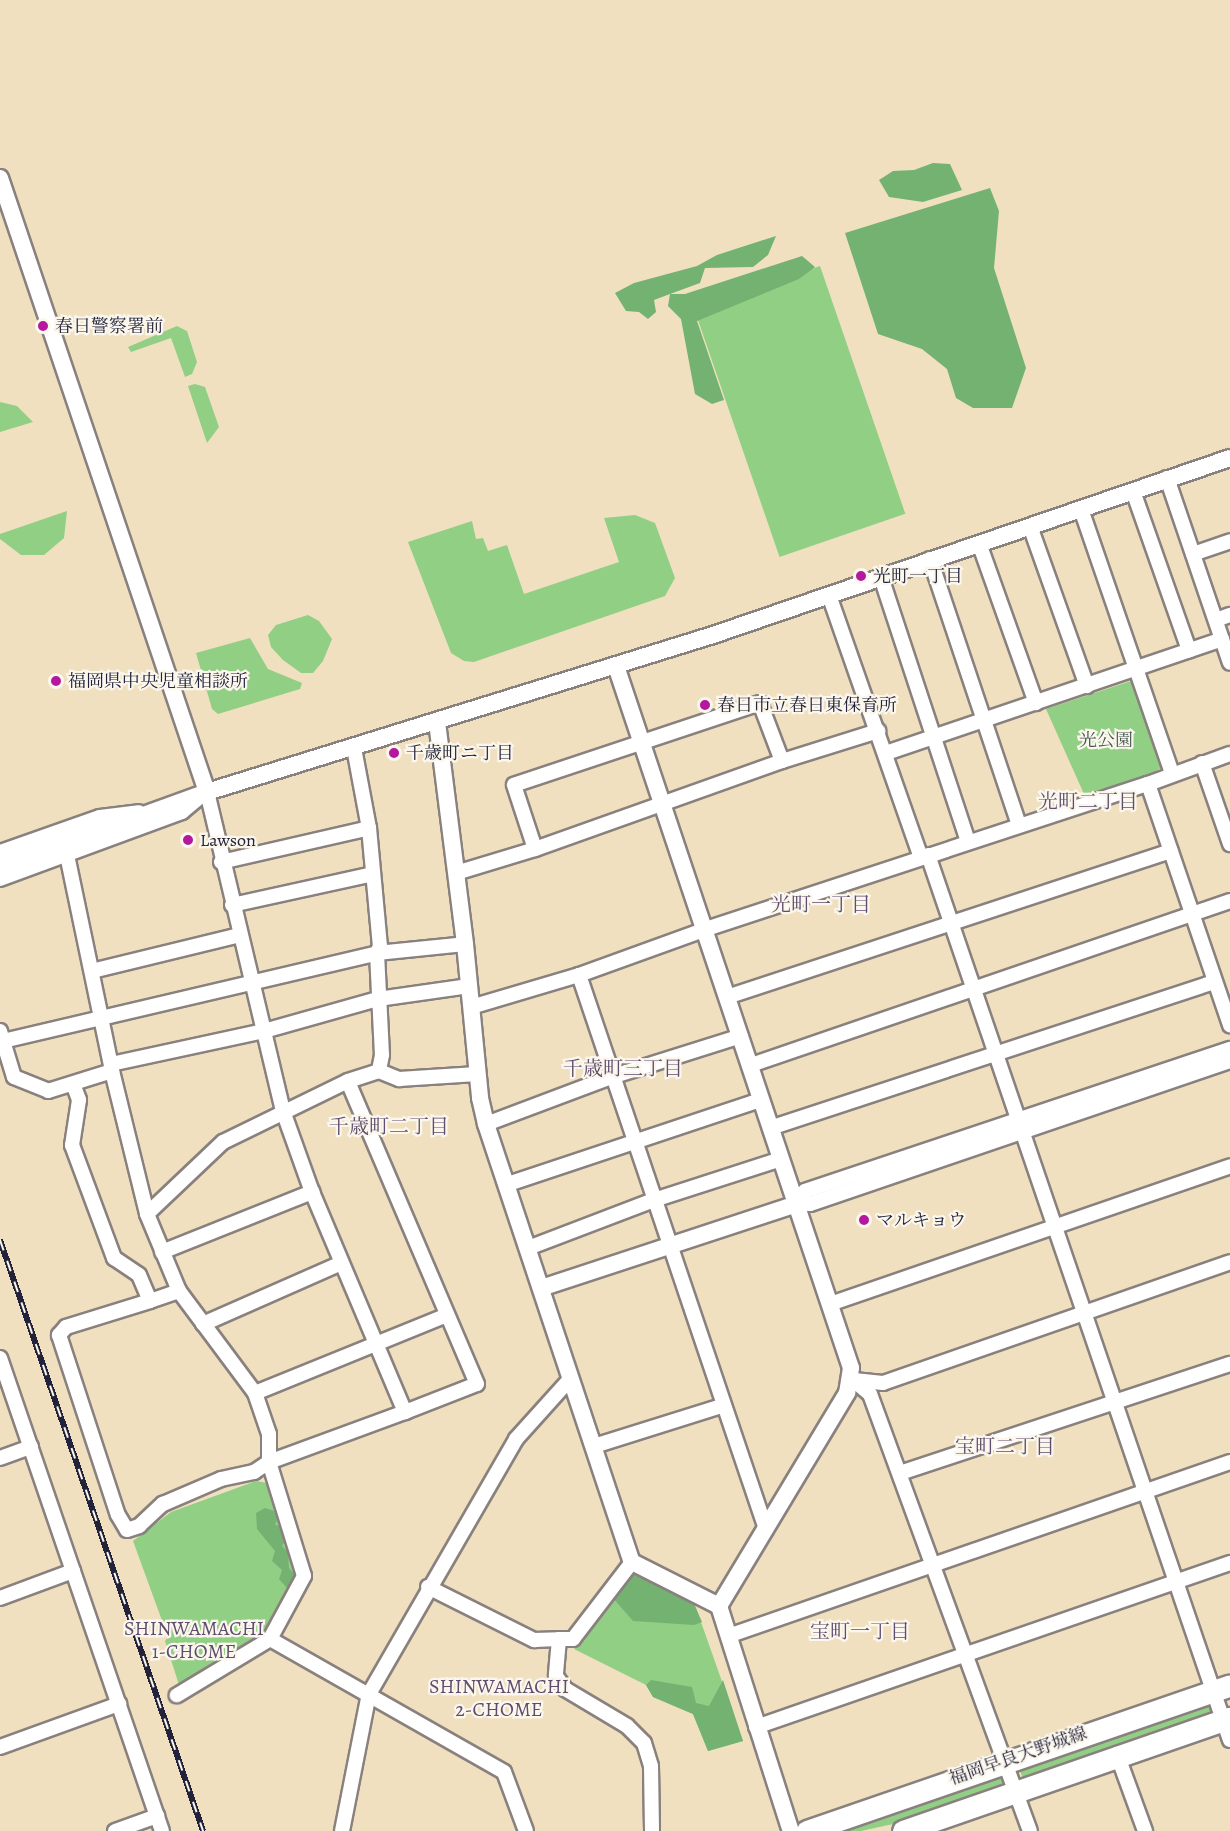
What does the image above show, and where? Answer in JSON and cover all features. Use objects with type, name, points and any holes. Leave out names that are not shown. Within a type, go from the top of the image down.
[{"type":"main road","name":"福岡早良大野城線","points":[[807,1831],[1004,1760],[1222,1687]]},
{"type":"main road","name":"福岡早良大野城線","points":[[903,1831],[1117,1754],[1228,1726]]},
{"type":"street","points":[[0,178],[207,792],[221,862],[283,1111],[312,1192],[341,1263],[379,1344],[405,1413]]},
{"type":"street","points":[[0,867],[207,792],[616,666],[1230,458]]},
{"type":"street","points":[[1167,478],[1230,663]]},
{"type":"street","points":[[1133,491],[1189,650]]},
{"type":"street","points":[[1081,508],[1138,668],[1172,773]]},
{"type":"street","points":[[1030,526],[1087,686]]},
{"type":"street","points":[[1193,554],[1230,541]]},
{"type":"street","points":[[979,543],[1036,703]]},
{"type":"street","points":[[930,559],[1018,825]]},
{"type":"street","points":[[881,577],[968,842]]},
{"type":"street","points":[[829,595],[924,856],[952,921],[1085,1311],[1113,1403],[1146,1490],[1176,1581],[1222,1687],[1228,1726]]},
{"type":"street","points":[[1216,620],[1230,615]]},
{"type":"street","points":[[886,753],[1222,639]]},
{"type":"street","points":[[616,666],[660,804],[751,1065],[830,1304],[852,1379],[870,1394],[1030,1831]]},
{"type":"street","points":[[535,849],[514,785],[760,703],[782,761]]},
{"type":"street","points":[[437,722],[465,944],[477,1074],[486,1124],[508,1184],[570,1379],[632,1562],[719,1606],[791,1831]]},
{"type":"street","points":[[456,873],[535,849],[782,761],[878,731]]},
{"type":"street","points":[[354,748],[369,828],[380,946],[377,953],[382,1055],[379,1071]]},
{"type":"street","points":[[471,1007],[579,975],[703,930],[1148,784],[1172,773],[1230,754]]},
{"type":"street","points":[[1202,763],[1230,843]]},
{"type":"street","points":[[1148,784],[1230,1025]]},
{"type":"street","points":[[0,879],[182,812],[207,792]]},
{"type":"street","points":[[0,852],[100,817],[155,810]]},
{"type":"street","points":[[221,862],[369,828]]},
{"type":"street","points":[[727,997],[952,921],[1171,851]]},
{"type":"street","points":[[67,855],[111,1067],[147,1214],[179,1291],[255,1393],[269,1434],[269,1462],[304,1576],[270,1639],[177,1695]]},
{"type":"street","points":[[232,905],[373,874]]},
{"type":"street","points":[[751,1065],[975,987],[1193,917],[1230,901]]},
{"type":"street","points":[[92,971],[240,935]]},
{"type":"street","points":[[465,944],[377,953],[251,980],[102,1018],[2,1036],[14,1077],[48,1091],[73,1084],[111,1067],[264,1031],[378,999],[469,987]]},
{"type":"street","points":[[579,975],[668,1247],[766,1529]]},
{"type":"street","points":[[770,1128],[1215,982]]},
{"type":"street","points":[[486,1124],[611,1077],[741,1036]]},
{"type":"street","points":[[1022,1125],[1230,1049]]},
{"type":"street","points":[[541,1288],[796,1204],[805,1191],[1230,1061]]},
{"type":"street","points":[[147,1214],[223,1142],[283,1111],[348,1082],[379,1071],[399,1079],[477,1074]]},
{"type":"street","points":[[179,1291],[66,1327],[59,1335],[118,1515],[128,1530],[139,1526],[164,1504],[221,1479],[254,1472],[269,1462],[405,1413],[477,1384],[348,1082]]},
{"type":"street","points":[[73,1084],[79,1100],[78,1126],[72,1145],[114,1258],[140,1275],[150,1301]]},
{"type":"street","points":[[508,1184],[761,1100]]},
{"type":"street","points":[[528,1248],[654,1200],[781,1159]]},
{"type":"street","points":[[830,1304],[1230,1166]]},
{"type":"street","points":[[162,1252],[312,1192]]},
{"type":"street","points":[[852,1379],[883,1383],[1230,1262]]},
{"type":"street","points":[[203,1324],[341,1263]]},
{"type":"street","points":[[255,1393],[447,1315]]},
{"type":"street","points":[[0,1358],[162,1831]]},
{"type":"street","points":[[900,1473],[1230,1364]]},
{"type":"street","points":[[342,1831],[369,1694],[428,1587],[516,1438],[570,1379]]},
{"type":"street","points":[[719,1606],[852,1379]]},
{"type":"street","points":[[594,1446],[722,1406]]},
{"type":"street","points":[[0,1458],[30,1447]]},
{"type":"street","points":[[728,1636],[931,1563],[1230,1462]]},
{"type":"street","points":[[428,1587],[534,1640],[573,1639],[632,1562]]},
{"type":"street","points":[[756,1727],[963,1653],[1230,1563]]},
{"type":"street","points":[[0,1598],[73,1571]]},
{"type":"street","points":[[270,1639],[504,1772],[526,1831]]},
{"type":"street","points":[[559,1639],[556,1677],[565,1689],[627,1726],[644,1743],[651,1766],[652,1831]]},
{"type":"street","points":[[0,1748],[119,1704]]},
{"type":"street","points":[[1117,1754],[1145,1831]]},
{"type":"street","points":[[115,1831],[157,1816]]},
{"type":"green space","points":[[933,163],[950,164],[962,190],[923,202],[889,197],[879,180],[893,171],[914,170]]},
{"type":"green space","points":[[990,188],[999,211],[994,268],[1026,368],[1012,408],[973,408],[956,398],[947,369],[922,349],[878,334],[845,233]]},
{"type":"green space","points":[[776,236],[768,255],[753,267],[705,268],[700,283],[654,300],[656,312],[648,319],[639,312],[626,311],[615,293],[634,283],[697,266],[717,255]]},
{"type":"green space","points":[[802,256],[815,267],[799,279],[697,321],[724,400],[712,404],[695,394],[681,319],[668,306],[670,294],[685,294]]},
{"type":"green space","points":[[820,266],[905,514],[780,557],[694,309]]},
{"type":"green space","points":[[177,326],[187,331],[197,362],[192,374],[185,377],[171,338],[131,352],[128,347]]},
{"type":"green space","points":[[195,384],[205,387],[219,427],[207,443],[188,386]]},
{"type":"green space","points":[[0,402],[17,406],[33,422],[0,432]]},
{"type":"green space","points":[[67,511],[64,538],[44,555],[21,555],[0,539],[0,534]]},
{"type":"green space","points":[[635,515],[655,523],[675,578],[665,596],[474,662],[464,661],[451,653],[408,542],[472,521],[476,539],[483,538],[488,551],[507,545],[524,594],[619,562],[604,518]]},
{"type":"green space","points":[[308,615],[319,621],[332,639],[323,661],[313,673],[301,673],[283,660],[271,647],[268,635],[276,625]]},
{"type":"green space","points":[[250,638],[268,669],[302,683],[300,689],[218,714],[212,709],[196,653]]},
{"type":"green space","name":"光公園","points":[[1131,681],[1161,768],[1146,777],[1084,794],[1046,709]]},
{"type":"green space","points":[[256,1481],[268,1483],[299,1574],[271,1629],[250,1649],[180,1688],[165,1641],[168,1637],[133,1541],[171,1512]]},
{"type":"green space","points":[[265,1508],[274,1511],[277,1520],[275,1525],[281,1526],[285,1541],[282,1546],[288,1552],[289,1568],[295,1575],[294,1585],[287,1588],[279,1579],[282,1570],[272,1561],[275,1551],[257,1529],[256,1513]]},
{"type":"green space","points":[[637,1573],[695,1605],[743,1741],[708,1751],[693,1714],[653,1697],[646,1685],[574,1649],[631,1574]]},
{"type":"green space","points":[[637,1573],[694,1604],[702,1622],[694,1625],[633,1621],[613,1598],[631,1574]]},
{"type":"green space","points":[[651,1680],[692,1687],[696,1703],[709,1706],[723,1680],[743,1741],[708,1751],[693,1714],[653,1697],[646,1685]]},
{"type":"green space","points":[[1210,1702],[1214,1713],[1024,1782],[1020,1771]]},
{"type":"green space","points":[[1004,1771],[1009,1782],[893,1824],[861,1831],[834,1831]]},
{"type":"railway","points":[[0,1240],[203,1831]]},
{"type":"place","name":"春日警察署前","points":[[43,326]]},
{"type":"place","name":"光町一丁目","points":[[861,576]]},
{"type":"place","name":"福岡県中央児童相談所","points":[[56,681]]},
{"type":"place","name":"春日市立春日東保育所","points":[[705,705]]},
{"type":"place","name":"千歳町ニ丁目","points":[[394,753]]},
{"type":"place","name":"Lawson","points":[[188,840]]},
{"type":"place","name":"マルキョウ","points":[[864,1220]]},
{"type":"district","name":"光町二丁目","points":[[1088,801]]},
{"type":"district","name":"光町一丁目","points":[[821,904]]},
{"type":"district","name":"千歳町三丁目","points":[[623,1068]]},
{"type":"district","name":"千歳町二丁目","points":[[389,1126]]},
{"type":"district","name":"宝町二丁目","points":[[1005,1446]]},
{"type":"district","name":"宝町一丁目","points":[[860,1631]]},
{"type":"district","name":"SHINWAMACHI 1-CHOME","points":[[194,1640]]},
{"type":"district","name":"SHINWAMACHI 2-CHOME","points":[[499,1698]]}]
